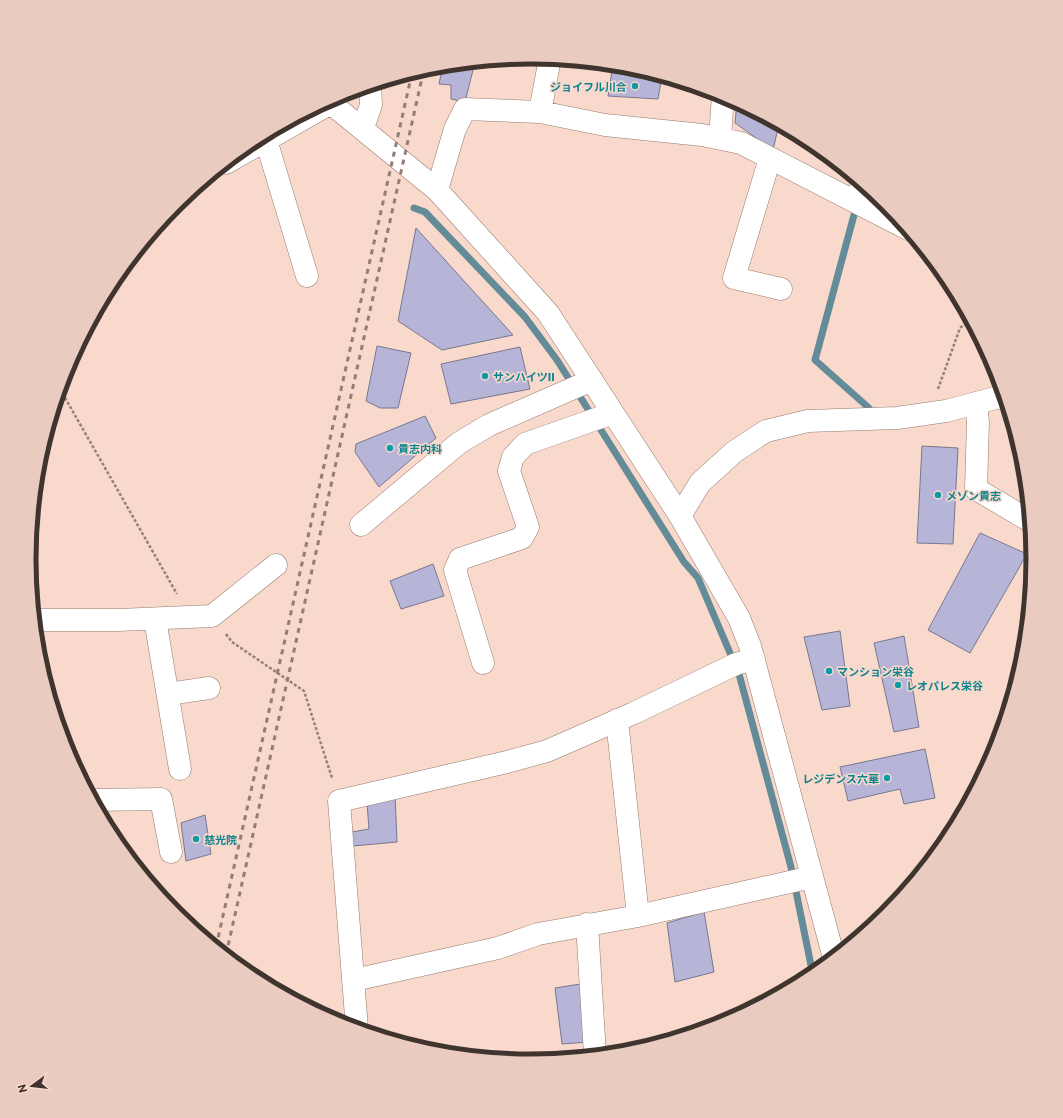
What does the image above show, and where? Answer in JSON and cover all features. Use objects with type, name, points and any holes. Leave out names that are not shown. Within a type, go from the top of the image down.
[{"type":"street","points":[[540,112],[549,65]]},
{"type":"street","points":[[363,128],[371,105],[370,91]]},
{"type":"street","points":[[720,138],[723,102]]},
{"type":"street","points":[[334,105],[437,190],[548,313],[586,383],[607,415],[680,516],[739,618],[739,664],[797,880],[832,953]]},
{"type":"street","points":[[437,190],[455,128],[465,109],[540,112],[605,125],[702,134],[741,142],[770,158],[859,193],[885,212]]},
{"type":"street","points":[[266,141],[307,276]]},
{"type":"street","points":[[770,158],[734,278],[781,289]]},
{"type":"street","points":[[361,524],[459,443],[489,424],[586,383]]},
{"type":"street","points":[[680,516],[700,483],[734,452],[766,431],[808,421],[897,418],[946,412],[1000,397]]},
{"type":"street","points":[[976,403],[978,422],[976,489],[1025,519]]},
{"type":"street","points":[[483,663],[455,570],[460,559],[522,538],[528,527],[509,471],[514,457],[525,444],[607,415]]},
{"type":"street","points":[[40,620],[155,619],[212,616],[276,565]]},
{"type":"street","points":[[155,619],[180,769]]},
{"type":"street","points":[[357,1022],[339,801],[541,753],[739,664]]},
{"type":"street","points":[[168,694],[209,688]]},
{"type":"street","points":[[617,720],[638,916]]},
{"type":"street","points":[[98,800],[161,799],[171,852]]},
{"type":"street","points":[[354,980],[498,948],[538,934],[638,916],[797,880]]},
{"type":"street","points":[[587,924],[595,1050]]},
{"type":"path","points":[[928,414],[960,328],[967,322]]},
{"type":"path","points":[[64,396],[190,617]]},
{"type":"path","points":[[212,616],[232,642],[304,691],[339,801]]},
{"type":"building","points":[[474,67],[465,102],[451,99],[451,85],[439,84],[442,72]]},
{"type":"building","name":"ジョイフル川合","points":[[612,71],[661,80],[658,99],[608,96]]},
{"type":"building","points":[[736,108],[778,129],[773,150],[735,123]]},
{"type":"building","points":[[416,228],[513,335],[442,350],[398,321]]},
{"type":"building","points":[[377,346],[411,353],[398,408],[380,408],[366,401]]},
{"type":"building","name":"サンハイツII","points":[[520,347],[530,389],[451,404],[441,364]]},
{"type":"building","name":"貴志内科","points":[[425,416],[436,438],[379,487],[355,452],[356,444]]},
{"type":"building","name":"メゾン貴志","points":[[922,446],[958,448],[953,544],[917,543]]},
{"type":"building","points":[[980,533],[1027,554],[970,653],[928,630]]},
{"type":"building","points":[[433,564],[444,596],[401,609],[390,581]]},
{"type":"building","name":"マンション栄谷","points":[[840,631],[850,706],[822,710],[804,637]]},
{"type":"building","name":"レオパレス栄谷","points":[[904,636],[919,727],[894,732],[874,643]]},
{"type":"building","name":"レジデンス六華","points":[[925,749],[935,798],[904,804],[900,789],[848,801],[840,767]]},
{"type":"building","points":[[395,793],[397,842],[353,846],[352,832],[369,829],[367,803]]},
{"type":"building","points":[[967,795],[967,795],[961,807],[955,816]]},
{"type":"building","name":"慈光院","points":[[205,815],[211,854],[186,861],[181,823]]},
{"type":"building","points":[[704,912],[714,972],[675,982],[667,923]]},
{"type":"building","points":[[587,983],[589,1042],[562,1044],[555,988]]},
{"type":"waterway","points":[[414,208],[425,212],[525,317],[557,360],[684,562],[698,578],[739,674],[791,867],[812,968]]},
{"type":"waterway","points":[[854,215],[815,360],[869,408]]},
{"type":"railway","points":[[227,950],[422,76]]},
{"type":"railway","points":[[217,942],[411,78]]},
{"type":"place","name":"ジョイフル川合","points":[[635,86]]},
{"type":"place","name":"サンハイツII","points":[[485,376]]},
{"type":"place","name":"貴志内科","points":[[390,448]]},
{"type":"place","name":"メゾン貴志","points":[[938,495]]},
{"type":"place","name":"マンション栄谷","points":[[829,671]]},
{"type":"place","name":"レオパレス栄谷","points":[[898,685]]},
{"type":"place","name":"レジデンス六華","points":[[887,778]]},
{"type":"place","name":"慈光院","points":[[196,839]]}]
